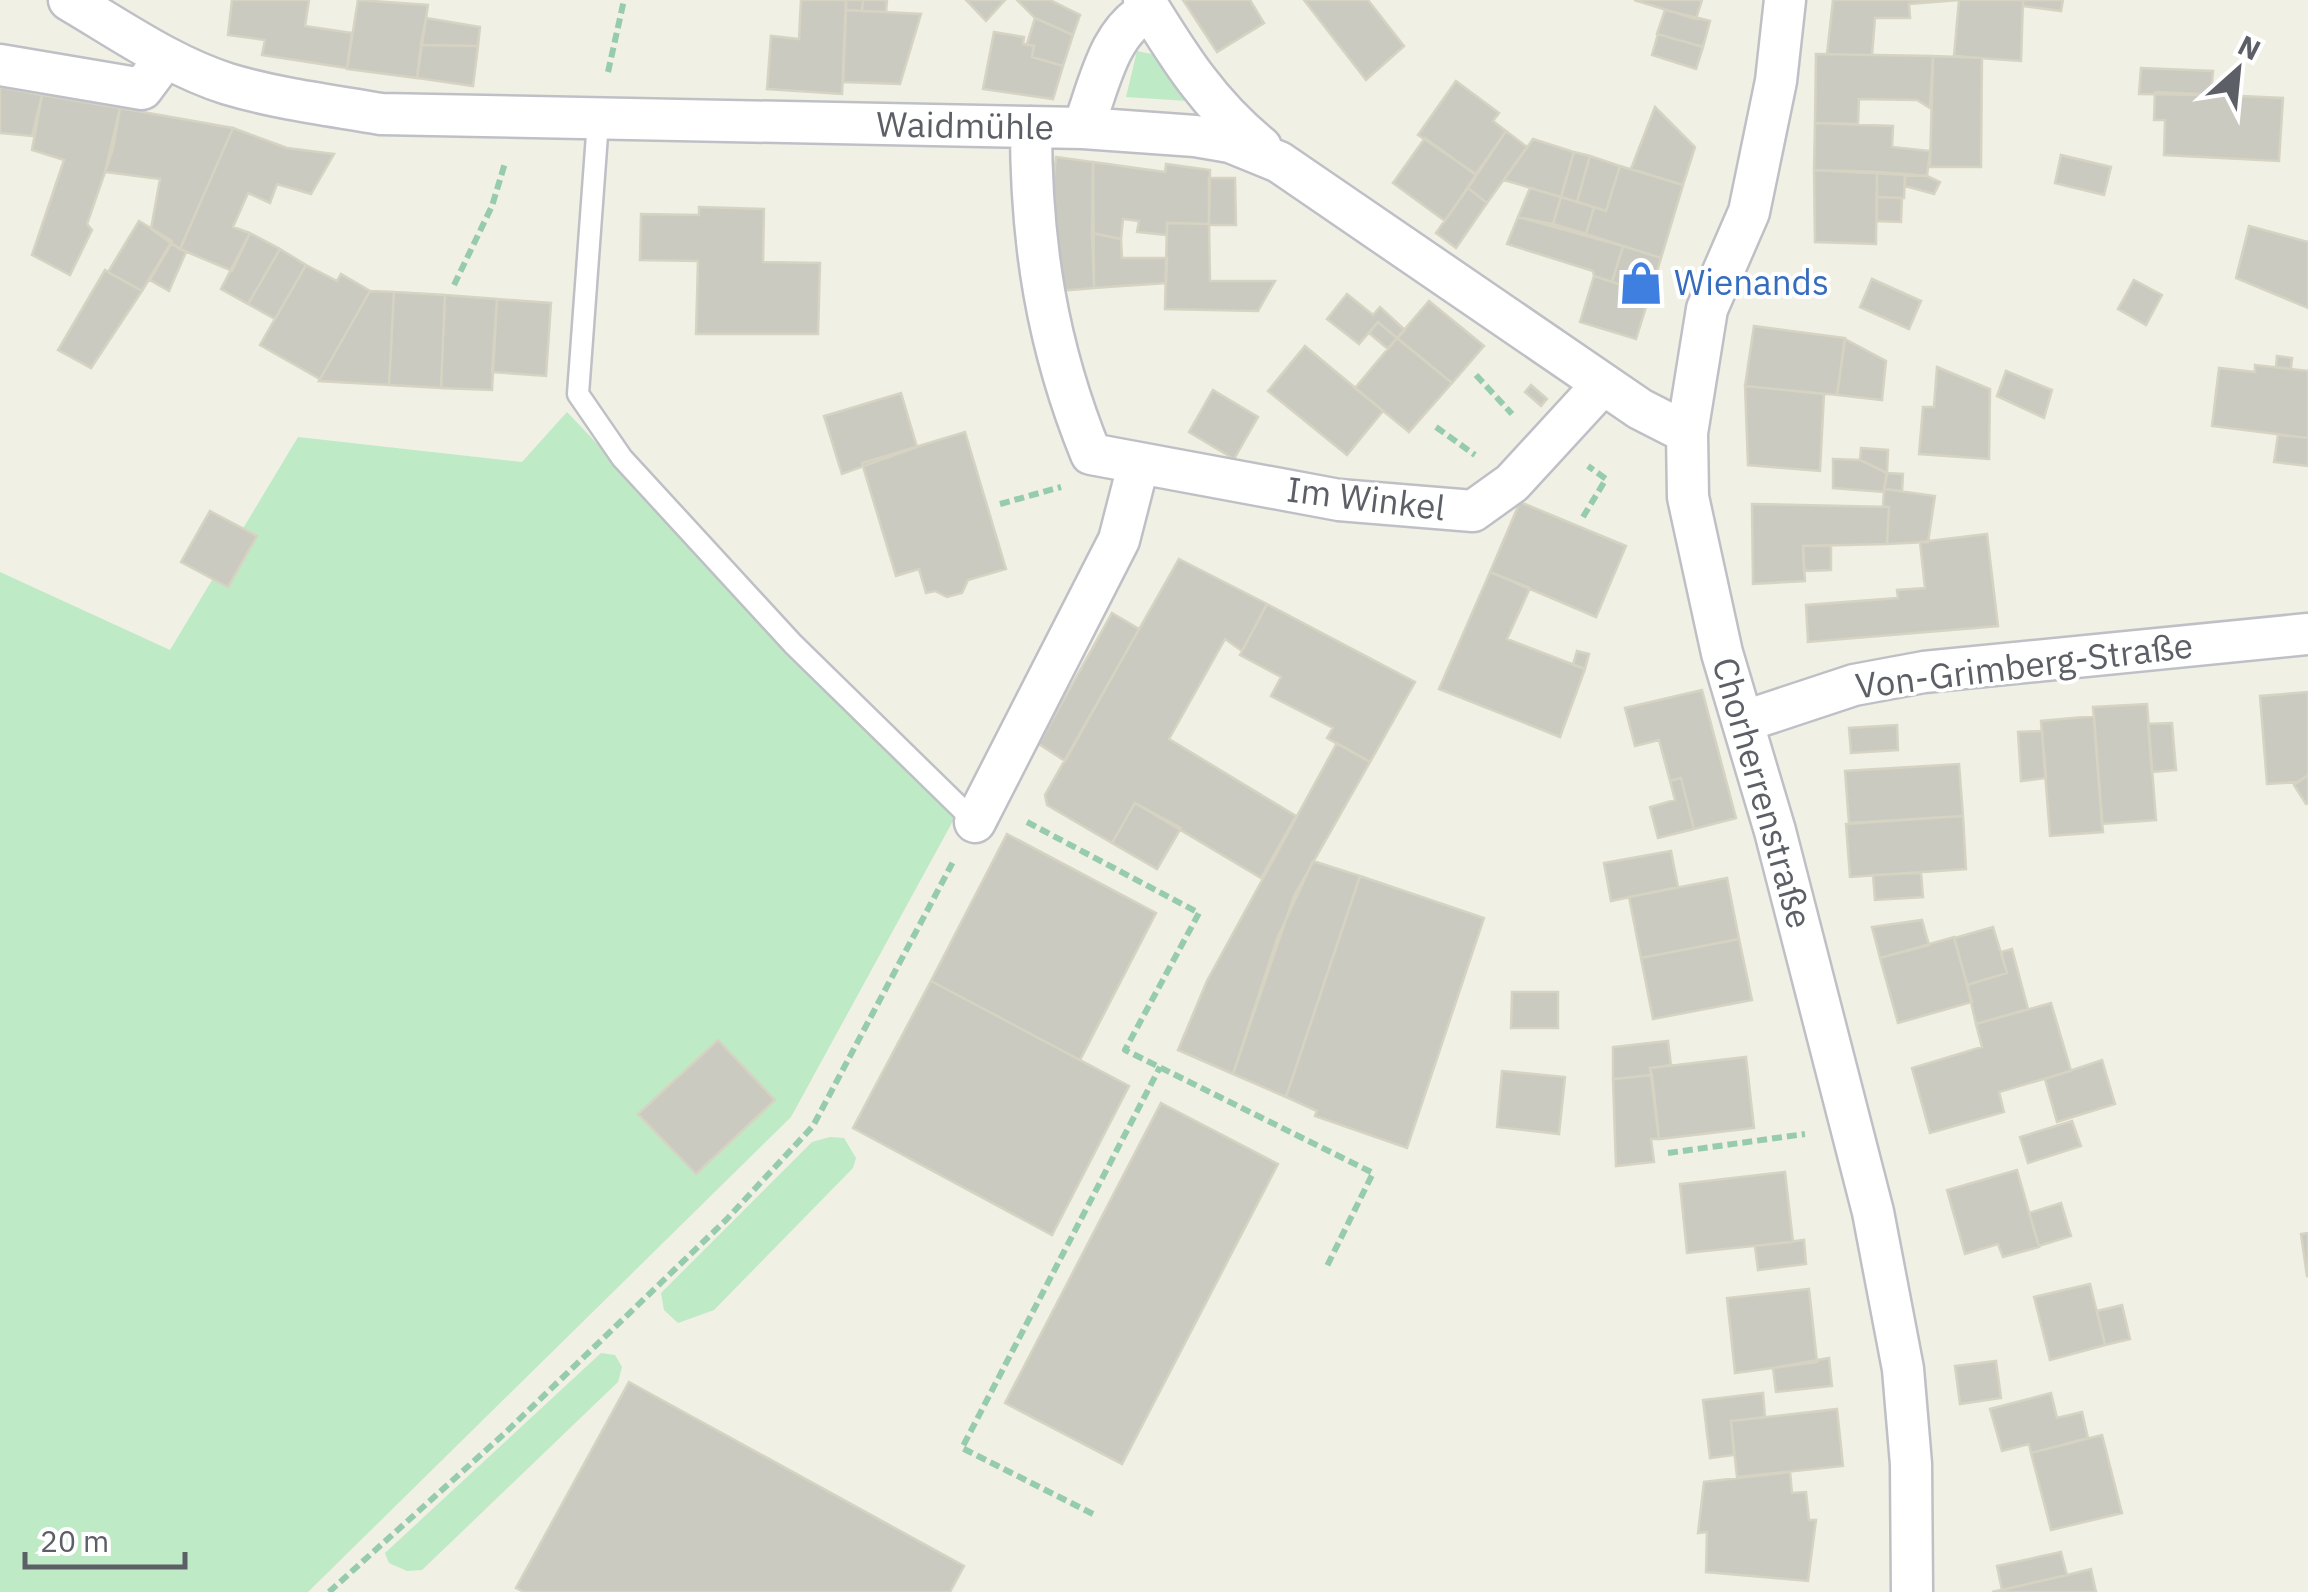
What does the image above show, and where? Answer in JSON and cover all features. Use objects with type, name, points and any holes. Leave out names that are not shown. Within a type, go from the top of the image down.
[{"type":"street","name":"Waidmühle","points":[[68,0],[165,58],[224,83],[296,102],[381,114],[1083,128],[1230,142],[1279,162],[1604,384],[1687,432]]},
{"type":"street","name":"Chorherrenstraße","points":[[1785,0],[1776,80],[1749,212],[1706,308],[1687,432],[1688,497],[1722,653],[1745,721],[1873,1212],[1903,1369],[1911,1464],[1912,1592]]},
{"type":"street","points":[[1083,128],[1119,34],[1147,5],[1195,84],[1225,118],[1279,162]]},
{"type":"street","points":[[0,65],[142,88],[165,58]]},
{"type":"street","name":"Im Winkel","points":[[1031,127],[1042,299],[1068,398],[1091,454],[1138,466],[1339,500],[1473,510],[1512,483],[1604,384]]},
{"type":"street","points":[[981,811],[1119,540],[1138,466]]},
{"type":"street","name":"Von-Grimberg-Straße","points":[[1745,721],[1854,685],[1924,672],[2308,634]]},
{"type":"lane","points":[[598,121],[578,394],[622,458],[793,644],[981,811]]},
{"type":"path","points":[[598,121],[624,0]]},
{"type":"path","points":[[454,285],[492,206],[519,118]]},
{"type":"path","points":[[328,1592],[505,1433],[726,1220],[813,1126],[981,811],[1199,913],[1125,1050],[1373,1173],[1326,1266]]},
{"type":"path","points":[[1093,1514],[962,1448],[1160,1067]]},
{"type":"path","points":[[1668,1153],[1851,1127]]},
{"type":"green space","points":[[1137,51],[1156,55],[1188,101],[1126,97]]},
{"type":"green space","points":[[567,412],[954,819],[791,1117],[308,1592],[0,1592],[0,572],[170,650],[298,437],[522,462]]},
{"type":"green space","points":[[844,1138],[856,1158],[853,1168],[714,1310],[678,1323],[664,1310],[661,1293],[812,1142]]},
{"type":"green space","points":[[601,1353],[615,1355],[622,1367],[618,1382],[422,1570],[407,1571],[389,1563],[385,1553]]},
{"type":"building","points":[[232,0],[309,0],[305,26],[352,33],[347,68],[262,55],[265,40],[228,35]]},
{"type":"building","points":[[358,0],[428,5],[417,78],[347,69]]},
{"type":"building","points":[[801,0],[846,0],[842,94],[767,89],[771,36],[799,39]]},
{"type":"building","points":[[846,0],[863,0],[862,11],[846,10]]},
{"type":"building","points":[[863,0],[887,0],[886,12],[862,11]]},
{"type":"building","points":[[966,0],[1005,0],[986,21]]},
{"type":"building","points":[[1017,0],[1050,0],[1080,15],[1073,35],[1035,18]]},
{"type":"building","points":[[1183,0],[1250,0],[1264,23],[1217,52]]},
{"type":"building","points":[[1304,0],[1368,0],[1404,46],[1366,80]]},
{"type":"building","points":[[1634,0],[1702,0],[1696,19]]},
{"type":"building","points":[[1833,0],[1959,0],[1909,4],[1910,18],[1875,18],[1872,55],[1827,54]]},
{"type":"building","points":[[1959,0],[2023,0],[2021,61],[1954,56]]},
{"type":"building","points":[[2023,0],[2063,0],[2061,11],[2023,6]]},
{"type":"building","points":[[846,10],[921,14],[900,84],[843,82]]},
{"type":"building","points":[[1665,10],[1710,21],[1703,47],[1657,34]]},
{"type":"building","points":[[426,18],[480,27],[478,46],[421,45]]},
{"type":"building","points":[[1035,18],[1073,35],[1063,66],[1032,57],[1034,46],[1027,44]]},
{"type":"building","points":[[994,32],[1024,37],[1023,44],[1034,46],[1032,57],[1063,66],[1053,99],[983,89]]},
{"type":"building","points":[[1658,34],[1703,47],[1696,69],[1652,55]]},
{"type":"building","points":[[421,45],[478,46],[473,86],[417,78]]},
{"type":"building","points":[[1816,54],[1933,56],[1930,108],[1917,100],[1859,99],[1858,124],[1815,123]]},
{"type":"building","points":[[1933,56],[1982,58],[1981,167],[1930,167]]},
{"type":"building","points":[[2141,68],[2213,71],[2211,95],[2139,94]]},
{"type":"building","points":[[1456,81],[1499,113],[1493,121],[1506,131],[1476,174],[1418,135]]},
{"type":"building","points":[[0,87],[42,95],[32,136],[0,133]]},
{"type":"building","points":[[2155,92],[2283,98],[2279,161],[2164,155],[2165,120],[2154,120]]},
{"type":"building","points":[[42,95],[120,108],[113,149],[87,224],[92,230],[70,275],[32,255],[64,160],[32,150]]},
{"type":"building","points":[[1655,107],[1695,147],[1683,185],[1631,169]]},
{"type":"building","points":[[120,108],[233,128],[180,249],[151,229],[160,179],[105,172]]},
{"type":"building","points":[[1815,123],[1893,126],[1892,147],[1930,151],[1927,176],[1814,170]]},
{"type":"building","points":[[233,128],[287,148],[334,154],[311,194],[277,184],[270,203],[248,193],[233,227],[250,233],[232,271],[180,249]]},
{"type":"building","points":[[1506,131],[1527,147],[1487,203],[1468,188]]},
{"type":"building","points":[[1425,138],[1476,175],[1445,221],[1393,183]]},
{"type":"building","points":[[1533,139],[1574,152],[1561,197],[1504,180]]},
{"type":"building","points":[[1574,152],[1590,156],[1577,202],[1561,197]]},
{"type":"building","points":[[2061,155],[2111,167],[2104,195],[2055,183]]},
{"type":"building","points":[[1590,156],[1620,166],[1606,211],[1577,202]]},
{"type":"building","points":[[1056,157],[1093,162],[1094,288],[1059,291],[1051,202]]},
{"type":"building","points":[[1093,162],[1165,172],[1166,164],[1210,170],[1209,224],[1167,223],[1167,235],[1137,232],[1139,221],[1123,219],[1121,239],[1092,233]]},
{"type":"building","points":[[1620,166],[1683,185],[1661,258],[1586,234],[1594,207],[1606,211]]},
{"type":"building","points":[[1814,170],[1877,172],[1876,244],[1815,242]]},
{"type":"building","points":[[1877,172],[1905,174],[1904,198],[1877,197]]},
{"type":"building","points":[[1905,174],[1940,182],[1934,194],[1905,186]]},
{"type":"building","points":[[1209,178],[1235,178],[1236,225],[1209,225]]},
{"type":"building","points":[[1468,188],[1487,203],[1456,248],[1436,233]]},
{"type":"building","points":[[1530,188],[1561,197],[1553,224],[1518,217]]},
{"type":"building","points":[[1561,197],[1594,207],[1586,234],[1553,224]]},
{"type":"building","points":[[1877,197],[1902,198],[1901,222],[1877,221]]},
{"type":"building","points":[[699,207],[764,209],[763,262],[820,263],[818,334],[696,334],[698,261],[640,260],[641,214],[699,215]]},
{"type":"building","points":[[1518,217],[1623,246],[1612,282],[1594,276],[1593,271],[1507,244]]},
{"type":"building","points":[[139,221],[172,241],[142,291],[108,272]]},
{"type":"building","points":[[1167,223],[1209,224],[1210,281],[1275,281],[1258,311],[1165,309]]},
{"type":"building","points":[[2249,226],[2308,242],[2308,308],[2236,278]]},
{"type":"building","points":[[250,233],[280,249],[248,304],[221,289]]},
{"type":"building","points":[[1092,233],[1121,239],[1122,258],[1167,258],[1166,283],[1094,288]]},
{"type":"building","points":[[171,244],[186,252],[169,291],[150,280]]},
{"type":"building","points":[[1623,246],[1661,258],[1650,294],[1612,282]]},
{"type":"building","points":[[280,249],[306,265],[275,319],[248,304]]},
{"type":"building","points":[[306,265],[337,281],[341,274],[370,291],[320,379],[260,345]]},
{"type":"building","points":[[105,270],[142,291],[91,368],[58,350]]},
{"type":"building","points":[[1594,276],[1650,294],[1636,339],[1580,322]]},
{"type":"building","points":[[1872,279],[1921,301],[1909,329],[1860,307]]},
{"type":"building","points":[[2134,280],[2162,295],[2146,325],[2118,309]]},
{"type":"building","points":[[370,291],[394,292],[389,385],[319,381]]},
{"type":"building","points":[[394,292],[445,295],[441,388],[389,385]]},
{"type":"building","points":[[1347,294],[1373,315],[1380,307],[1405,330],[1397,338],[1378,322],[1359,344],[1327,319]]},
{"type":"building","points":[[445,295],[497,299],[492,390],[441,388]]},
{"type":"building","points":[[497,299],[551,303],[546,376],[492,372]]},
{"type":"building","points":[[1429,301],[1484,346],[1452,383],[1397,338]]},
{"type":"building","points":[[1378,322],[1397,338],[1388,349],[1369,333]]},
{"type":"building","points":[[1754,326],[1845,338],[1837,395],[1745,386]]},
{"type":"building","points":[[1397,338],[1452,383],[1409,432],[1355,388]]},
{"type":"building","points":[[1845,339],[1886,361],[1882,400],[1837,395]]},
{"type":"building","points":[[1305,346],[1383,411],[1347,455],[1268,391]]},
{"type":"building","points":[[2277,356],[2292,358],[2291,369],[2276,367]]},
{"type":"building","points":[[2255,365],[2308,371],[2308,438],[2212,426],[2219,368],[2255,372]]},
{"type":"building","points":[[1937,367],[1990,389],[1989,459],[1919,454],[1923,407],[1934,407]]},
{"type":"building","points":[[2006,371],[2052,390],[2044,418],[1997,396]]},
{"type":"building","points":[[1531,385],[1547,399],[1541,406],[1525,392]]},
{"type":"building","points":[[1745,386],[1824,394],[1820,471],[1748,465]]},
{"type":"building","points":[[1213,390],[1258,417],[1234,459],[1189,432]]},
{"type":"building","points":[[901,393],[917,447],[842,474],[824,416]]},
{"type":"building","points":[[965,432],[1006,569],[968,580],[962,593],[947,597],[935,591],[926,593],[919,569],[896,576],[862,463]]},
{"type":"building","points":[[2278,435],[2308,438],[2308,466],[2274,462]]},
{"type":"building","points":[[1861,448],[1888,450],[1887,473],[1860,460]]},
{"type":"building","points":[[1833,459],[1860,460],[1887,473],[1884,492],[1833,488]]},
{"type":"building","points":[[1887,473],[1903,474],[1902,491],[1884,489]]},
{"type":"building","points":[[1884,489],[1935,496],[1928,542],[1887,544],[1889,507],[1883,507]]},
{"type":"building","points":[[1520,502],[1626,546],[1596,617],[1490,572]]},
{"type":"building","points":[[1752,504],[1889,507],[1887,544],[1803,546],[1805,581],[1753,584]]},
{"type":"building","points":[[210,511],[257,536],[228,587],[181,562]]},
{"type":"building","points":[[1987,534],[1998,626],[1808,642],[1806,605],[1898,598],[1897,590],[1925,588],[1920,542]]},
{"type":"building","points":[[1803,546],[1831,546],[1831,570],[1804,571]]},
{"type":"building","points":[[1179,559],[1267,604],[1242,651],[1225,639],[1169,739],[1296,816],[1261,878],[1135,803],[1112,843],[1047,805],[1045,795]]},
{"type":"building","points":[[1490,572],[1530,588],[1507,639],[1585,669],[1560,737],[1439,689]]},
{"type":"building","points":[[1267,604],[1415,682],[1370,762],[1327,738],[1333,728],[1271,696],[1281,677],[1240,655]]},
{"type":"building","points":[[1112,613],[1139,629],[1065,761],[1039,744]]},
{"type":"building","points":[[1577,651],[1589,654],[1585,669],[1573,665]]},
{"type":"building","points":[[1702,690],[1736,818],[1694,829],[1681,778],[1670,781],[1659,740],[1635,746],[1625,708]]},
{"type":"building","points":[[2308,692],[2308,775],[2298,782],[2267,784],[2260,696]]},
{"type":"building","points":[[2147,704],[2156,820],[2102,824],[2093,707]]},
{"type":"building","points":[[2094,716],[2103,832],[2050,836],[2041,721]]},
{"type":"building","points":[[2172,723],[2176,770],[2152,772],[2148,724]]},
{"type":"building","points":[[1897,725],[1898,750],[1851,753],[1849,728]]},
{"type":"building","points":[[2042,731],[2046,778],[2021,781],[2018,732]]},
{"type":"building","points":[[1337,743],[1370,762],[1294,896],[1233,1074],[1178,1050],[1207,981]]},
{"type":"building","points":[[1959,764],[1963,816],[1849,823],[1845,771]]},
{"type":"building","points":[[2308,775],[2308,803],[2306,804],[2294,785]]},
{"type":"building","points":[[1681,778],[1694,829],[1658,838],[1650,807],[1675,800],[1670,781]]},
{"type":"building","points":[[1135,803],[1181,828],[1157,869],[1112,843]]},
{"type":"building","points":[[1963,816],[1966,869],[1850,877],[1846,824]]},
{"type":"building","points":[[1007,834],[1156,913],[1080,1060],[931,981]]},
{"type":"building","points":[[1671,851],[1678,887],[1611,901],[1604,863]]},
{"type":"building","points":[[1313,861],[1360,876],[1286,1097],[1233,1074],[1277,939]]},
{"type":"building","points":[[1921,873],[1923,897],[1875,900],[1873,875]]},
{"type":"building","points":[[1360,876],[1484,918],[1407,1148],[1315,1116],[1317,1111],[1286,1097]]},
{"type":"building","points":[[1727,878],[1739,939],[1641,958],[1629,897]]},
{"type":"building","points":[[1922,920],[1929,945],[1880,958],[1872,927]]},
{"type":"building","points":[[1993,927],[2007,973],[1967,985],[1954,938]]},
{"type":"building","points":[[1954,937],[1972,1002],[1898,1023],[1880,958]]},
{"type":"building","points":[[1739,939],[1752,1000],[1653,1019],[1641,958]]},
{"type":"building","points":[[2012,949],[2028,1009],[1976,1024],[1967,985],[2007,973],[2001,952]]},
{"type":"building","points":[[931,981],[1129,1086],[1052,1235],[853,1128]]},
{"type":"building","points":[[1512,992],[1558,992],[1558,1028],[1511,1028]]},
{"type":"building","points":[[2051,1003],[2071,1071],[1999,1092],[2004,1112],[1930,1133],[1912,1068],[1982,1047],[1976,1024]]},
{"type":"building","points":[[718,1040],[775,1100],[696,1174],[638,1114]]},
{"type":"building","points":[[1668,1041],[1671,1065],[1650,1068],[1652,1075],[1613,1079],[1613,1047]]},
{"type":"building","points":[[1746,1057],[1754,1128],[1659,1139],[1650,1068]]},
{"type":"building","points":[[2102,1060],[2115,1104],[2057,1122],[2045,1079]]},
{"type":"building","points":[[1502,1071],[1565,1077],[1559,1134],[1497,1127]]},
{"type":"building","points":[[1652,1075],[1659,1139],[1651,1139],[1654,1162],[1616,1166],[1613,1079]]},
{"type":"building","points":[[1161,1103],[1278,1164],[1122,1464],[1005,1403]]},
{"type":"building","points":[[2072,1121],[2081,1146],[2028,1163],[2020,1137]]},
{"type":"building","points":[[2017,1170],[2039,1247],[2003,1257],[1998,1244],[1965,1254],[1947,1190]]},
{"type":"building","points":[[1785,1172],[1793,1242],[1687,1253],[1680,1184]]},
{"type":"building","points":[[2061,1203],[2071,1236],[2039,1246],[2029,1213]]},
{"type":"building","points":[[2308,1233],[2308,1276],[2307,1276],[2301,1234]]},
{"type":"building","points":[[1804,1240],[1806,1264],[1758,1270],[1755,1246]]},
{"type":"building","points":[[2090,1284],[2105,1345],[2050,1360],[2034,1297]]},
{"type":"building","points":[[1809,1289],[1817,1362],[1735,1373],[1727,1298]]},
{"type":"building","points":[[2122,1305],[2130,1339],[2105,1345],[2097,1311]]},
{"type":"building","points":[[1829,1358],[1832,1386],[1776,1392],[1773,1368]]},
{"type":"building","points":[[1996,1361],[2001,1398],[1960,1404],[1955,1366]]},
{"type":"building","points":[[629,1382],[964,1566],[950,1592],[524,1592],[516,1588]]},
{"type":"building","points":[[1763,1393],[1765,1417],[1731,1421],[1734,1455],[1710,1458],[1703,1400]]},
{"type":"building","points":[[2051,1393],[2057,1418],[2082,1412],[2088,1438],[2031,1453],[2029,1444],[2002,1451],[1990,1409]]},
{"type":"building","points":[[1837,1409],[1843,1466],[1737,1477],[1731,1421]]},
{"type":"building","points":[[2102,1435],[2122,1513],[2051,1530],[2031,1453]]},
{"type":"building","points":[[1790,1472],[1792,1493],[1806,1492],[1809,1520],[1816,1520],[1808,1581],[1706,1572],[1707,1532],[1698,1533],[1704,1482]]},
{"type":"building","points":[[2061,1552],[2067,1575],[2002,1590],[1997,1566]]},
{"type":"building","points":[[2091,1569],[2096,1592],[1992,1592],[2067,1575]]},
{"type":"place","name":"Wienands","points":[[1641,283]]}]
